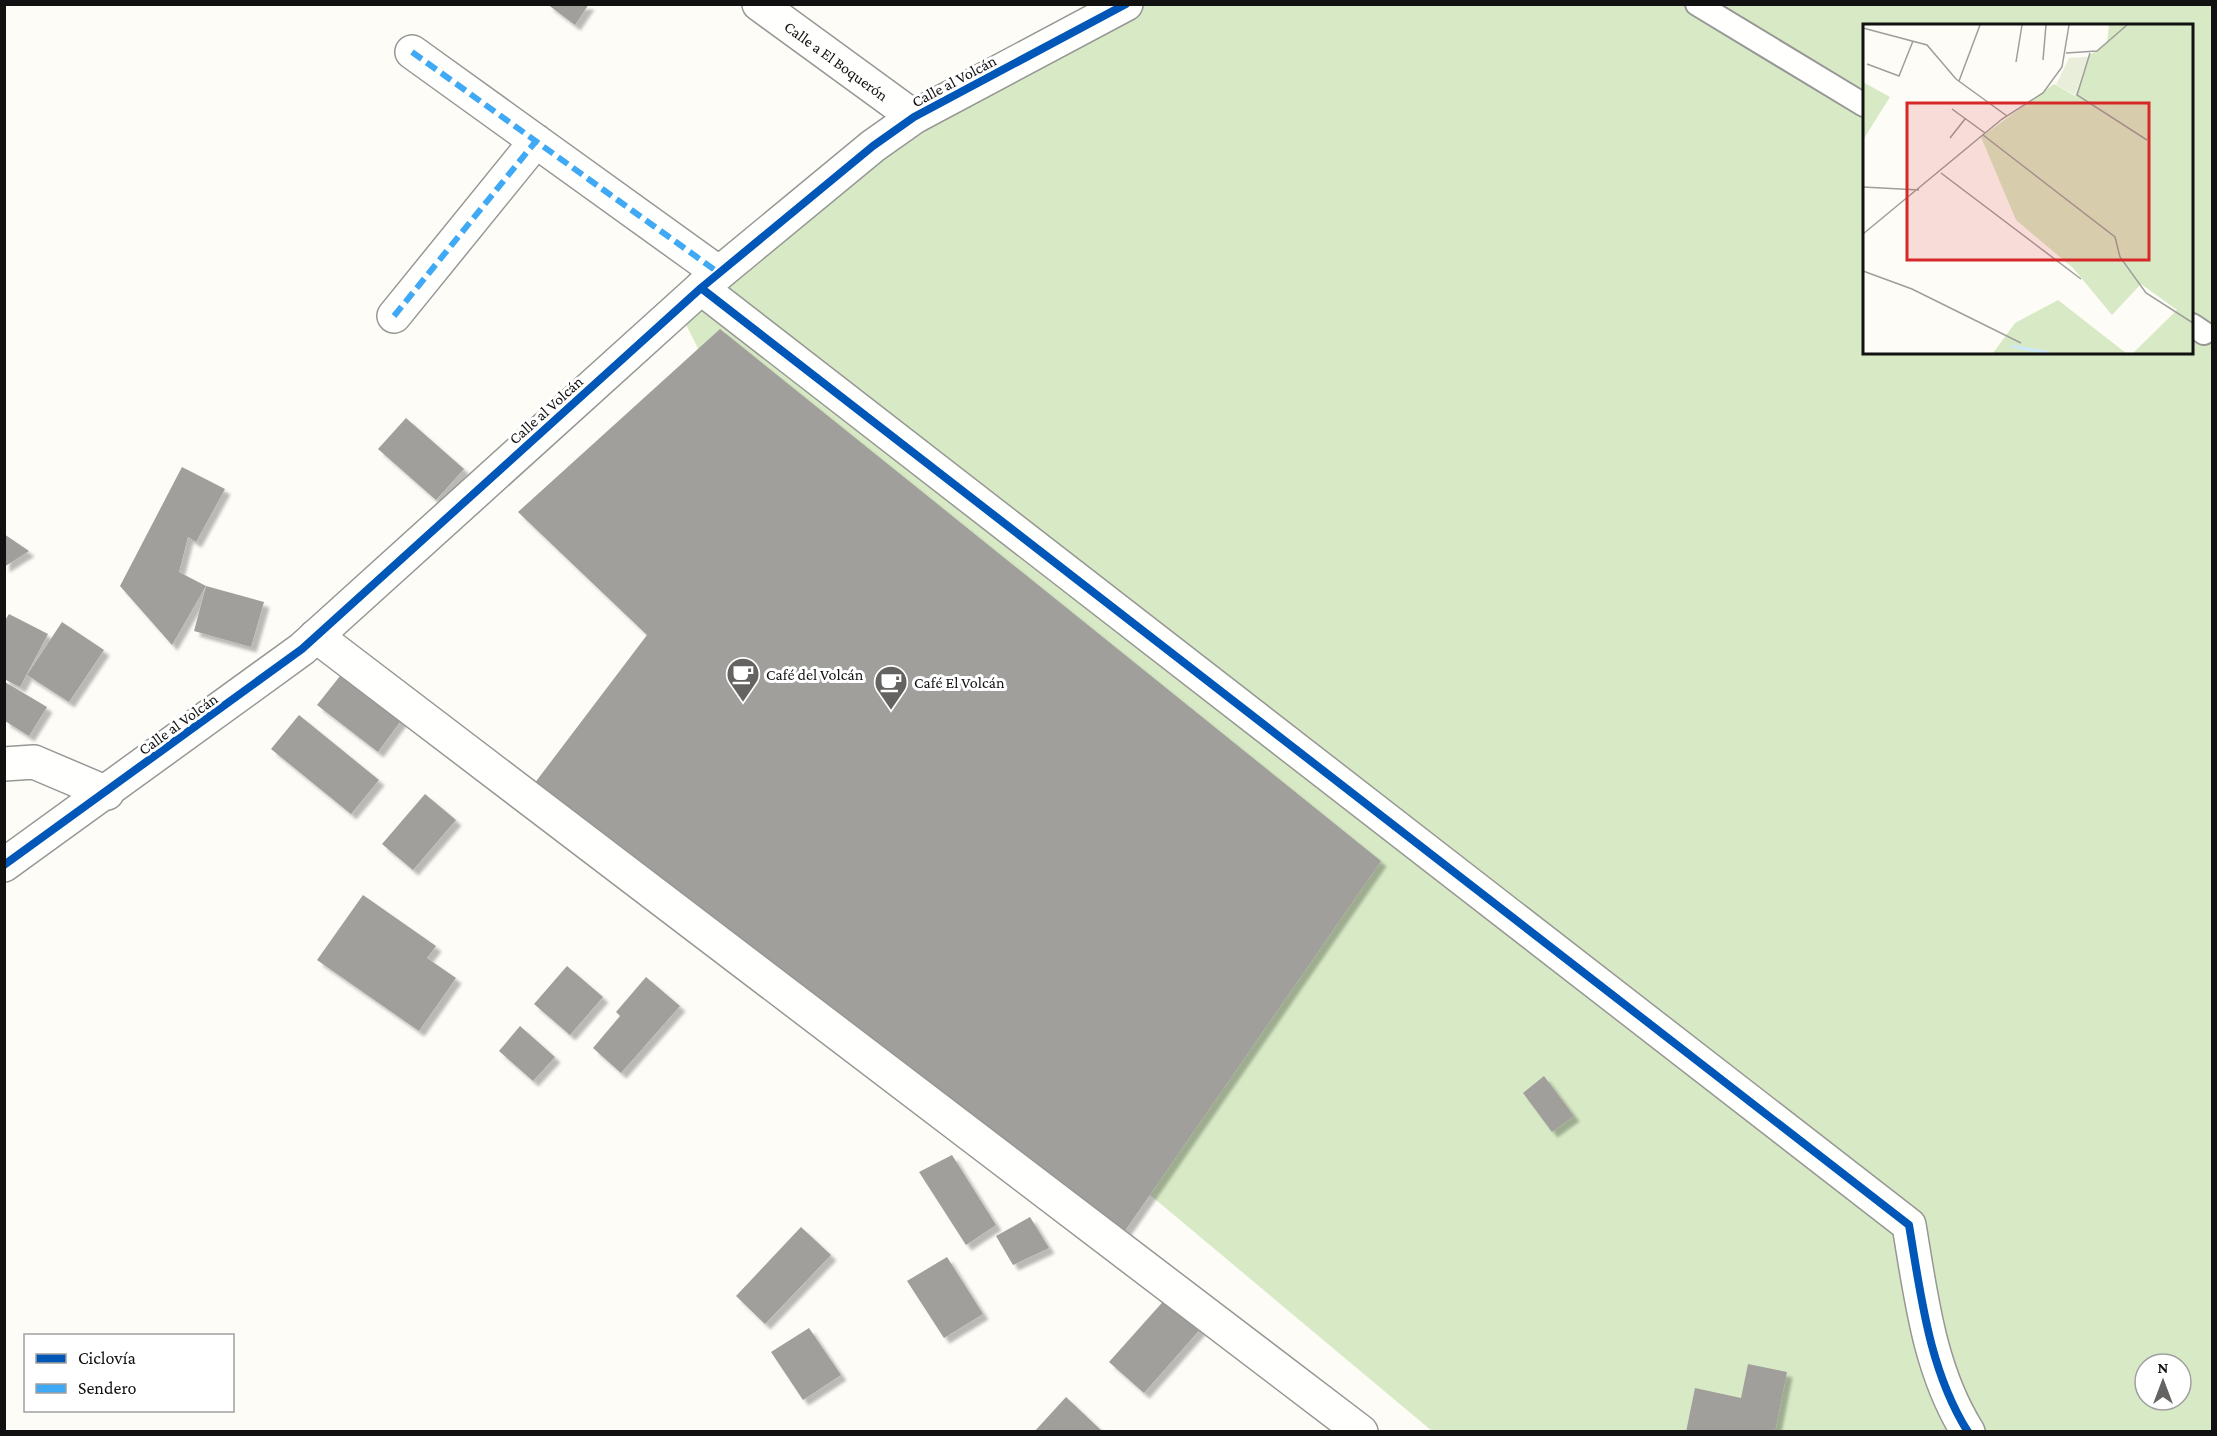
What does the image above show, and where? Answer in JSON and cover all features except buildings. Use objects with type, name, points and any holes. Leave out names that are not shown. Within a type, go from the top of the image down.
[{"type":"street","name":"Calle a El Boquerón","points":[[759,4],[914,117]]},
{"type":"street","name":"Calle al Volcán","points":[[4,865],[107,793],[316,636],[710,281],[873,146],[914,117],[1126,4]]},
{"type":"street","points":[[412,52],[536,141],[710,281],[1909,1225],[1926,1326],[1954,1409],[1968,1431]]},
{"type":"street","points":[[394,316],[536,141]]},
{"type":"street","points":[[316,636],[1361,1431]]},
{"type":"street","points":[[4,764],[34,762],[107,793]]},
{"type":"lane","points":[[1697,4],[1863,104]]},
{"type":"green space","points":[[1126,5],[2212,5],[2212,1431],[1432,1431],[996,1066],[840,628],[678,309],[873,146]]},
{"type":"marked path","points":[[412,52],[719,273]]},
{"type":"marked path","points":[[394,316],[536,141]]},
{"type":"cycle path","points":[[4,865],[302,649],[701,288],[873,146],[914,117],[1126,4]]},
{"type":"cycle path","points":[[701,288],[1909,1225],[1928,1332],[1935,1358],[1955,1408],[1968,1432]]},
{"type":"place","name":"Café del Volcán","points":[[743,703]]},
{"type":"place","name":"Café El Volcán","points":[[891,711]]}]
